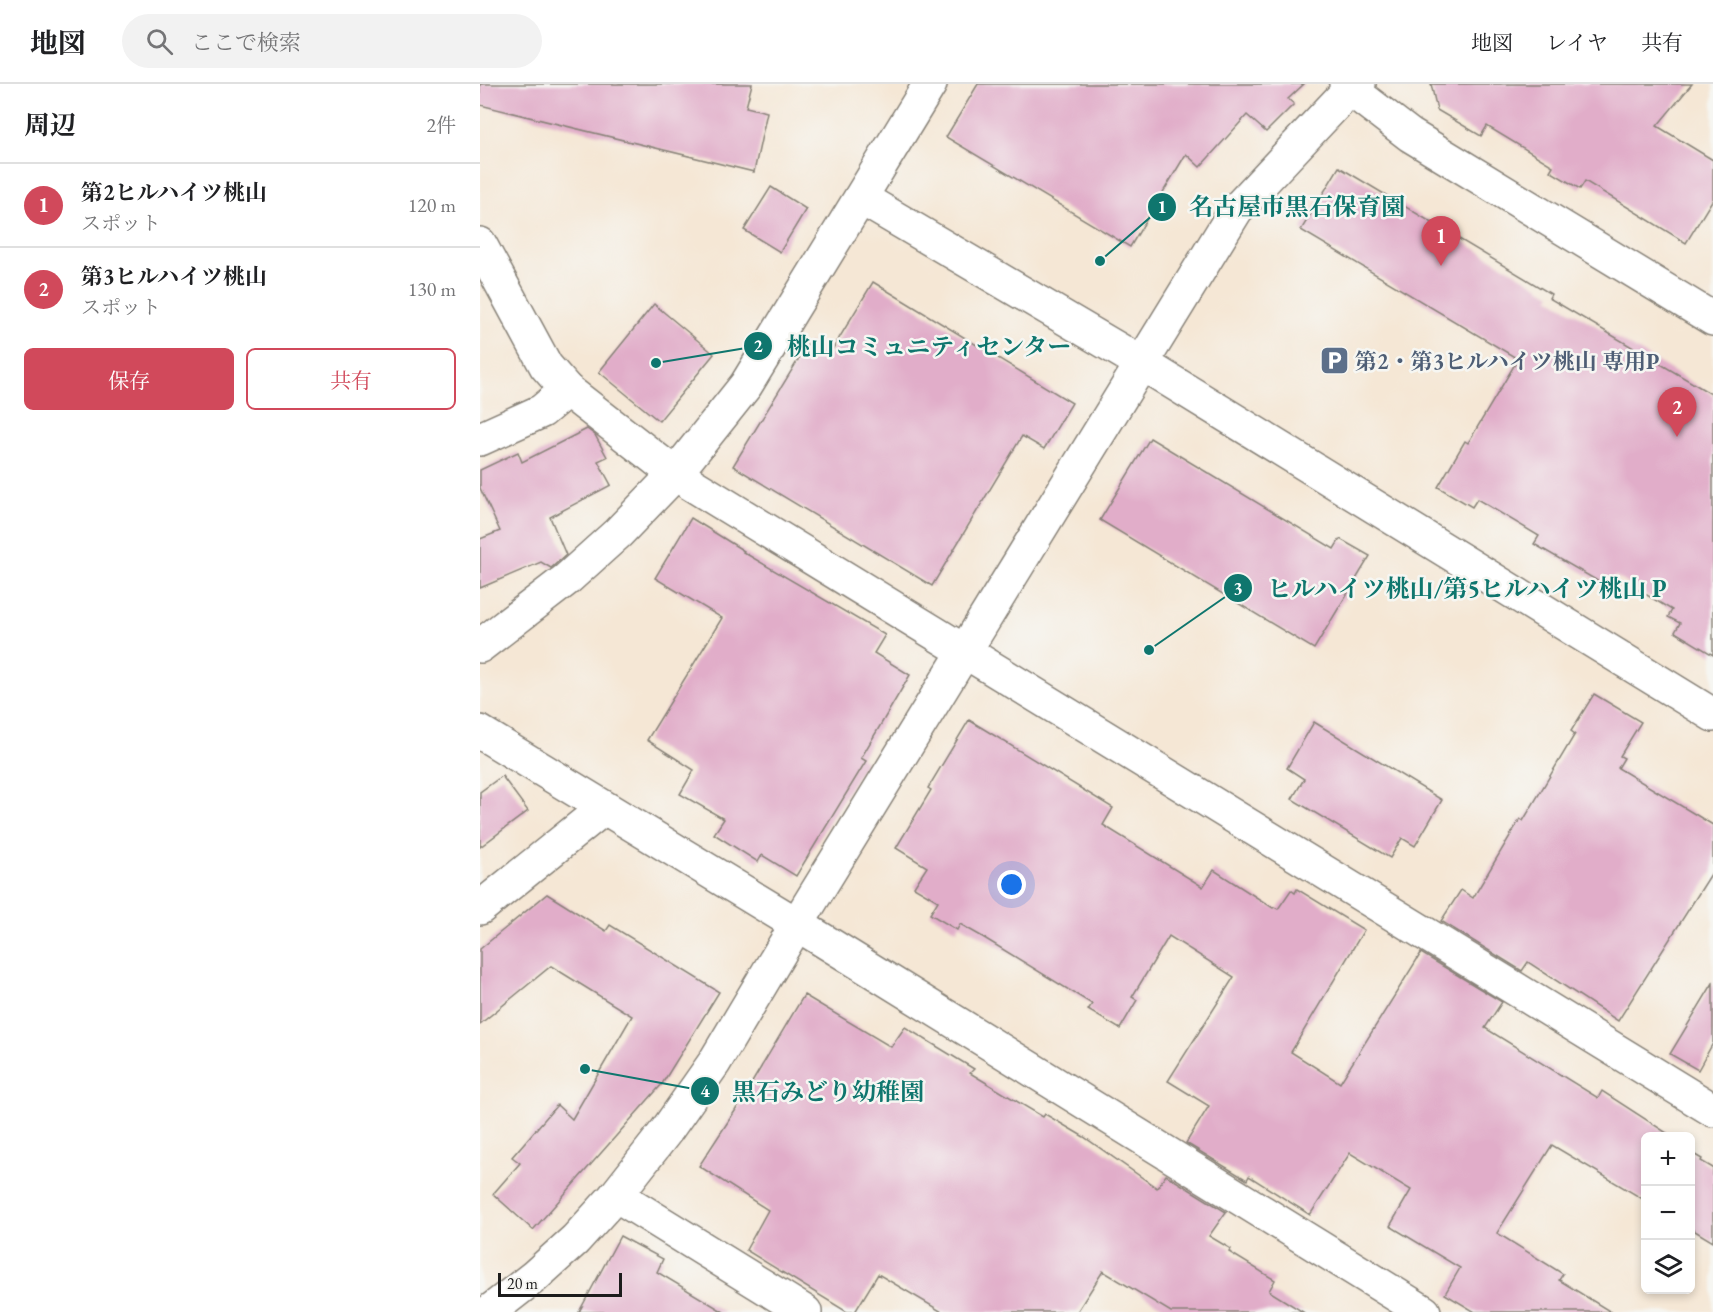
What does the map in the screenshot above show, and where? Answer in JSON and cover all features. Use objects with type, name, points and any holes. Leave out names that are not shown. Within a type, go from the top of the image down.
[{"type":"street","points":[[480,646],[567,579],[618,533],[675,474],[746,384],[930,84]]},
{"type":"street","points":[[489,1312],[535,1276],[575,1240],[616,1195],[714,1063],[964,651],[1236,210],[1352,86],[1410,135],[1713,319]]},
{"type":"street","points":[[861,198],[1143,364],[1713,716]]},
{"type":"street","points":[[480,244],[546,366],[567,390],[675,474],[1713,1110]]},
{"type":"street","points":[[480,439],[542,411],[567,390]]},
{"type":"street","points":[[480,732],[797,924],[1424,1312]]},
{"type":"street","points":[[480,908],[604,807]]},
{"type":"street","points":[[616,1195],[805,1312]]},
{"type":"building","points":[[480,84],[752,84],[746,107],[767,112],[754,172],[480,105]]},
{"type":"building","points":[[978,84],[1304,84],[1288,99],[1294,104],[1266,132],[1247,115],[1200,167],[1186,154],[1130,247],[946,137]]},
{"type":"building","points":[[1431,84],[1692,84],[1657,126],[1713,160],[1713,199],[1686,243],[1585,181],[1580,189],[1550,171],[1553,166],[1487,126],[1481,136],[1437,110]]},
{"type":"building","points":[[1339,167],[1551,294],[1549,298],[1713,395],[1713,655],[1675,632],[1680,623],[1668,617],[1672,610],[1615,576],[1608,587],[1534,544],[1539,536],[1477,499],[1472,507],[1438,487],[1465,441],[1468,443],[1518,359],[1301,230]]},
{"type":"building","points":[[771,187],[806,209],[780,252],[744,230]]},
{"type":"building","points":[[873,282],[1072,403],[1044,449],[1022,436],[932,586],[733,466],[809,342],[829,355]]},
{"type":"building","points":[[654,304],[714,354],[659,421],[599,372]]},
{"type":"building","points":[[587,429],[595,435],[607,457],[598,461],[611,485],[550,517],[566,555],[551,568],[541,562],[480,588],[480,539],[500,531],[480,488],[480,470],[518,452],[522,462]]},
{"type":"building","points":[[1150,438],[1334,549],[1340,539],[1370,556],[1314,649],[1100,520]]},
{"type":"building","points":[[691,518],[743,552],[885,635],[874,653],[910,675],[861,758],[866,761],[796,876],[762,855],[758,862],[714,834],[724,819],[680,794],[694,770],[647,740],[722,618],[655,578]]},
{"type":"building","points":[[1594,694],[1641,722],[1620,756],[1624,758],[1618,768],[1713,825],[1713,871],[1618,1021],[1528,962],[1522,971],[1441,921],[1461,890],[1473,898],[1520,819],[1523,821],[1575,734],[1571,731]]},
{"type":"building","points":[[969,720],[1113,808],[1103,825],[1203,887],[1214,870],[1278,909],[1291,890],[1295,893],[1297,889],[1364,930],[1291,1052],[1340,1083],[1421,953],[1502,1002],[1485,1028],[1598,1098],[1602,1091],[1665,1132],[1641,1132],[1641,1198],[1552,1145],[1497,1233],[1563,1274],[1559,1280],[1611,1312],[1475,1312],[1445,1294],[1460,1268],[1390,1226],[1411,1190],[1350,1153],[1310,1215],[1249,1176],[1247,1180],[1186,1143],[1209,1106],[1168,1081],[1234,977],[1169,936],[1132,997],[1137,1000],[1120,1029],[1088,1010],[1092,1004],[981,936],[960,924],[957,930],[930,914],[938,901],[914,887],[927,867],[896,848],[931,790],[928,788]]},
{"type":"building","points":[[1314,722],[1442,800],[1415,846],[1402,838],[1390,858],[1292,799],[1304,779],[1287,768]]},
{"type":"building","points":[[502,776],[528,811],[480,847],[480,792]]},
{"type":"building","points":[[547,894],[606,931],[610,925],[719,992],[662,1084],[533,1230],[493,1194],[520,1163],[512,1157],[557,1105],[572,1119],[632,1016],[551,966],[480,1024],[480,949]]},
{"type":"building","points":[[1713,983],[1713,1043],[1698,1070],[1670,1054]]},
{"type":"building","points":[[804,995],[891,1047],[905,1027],[974,1069],[970,1073],[1043,1117],[1045,1114],[1084,1137],[1157,1188],[1166,1175],[1226,1212],[1209,1236],[1231,1249],[1229,1252],[1275,1280],[1269,1291],[1303,1312],[1171,1312],[1103,1271],[1077,1312],[942,1312],[878,1274],[855,1312],[847,1312],[746,1250],[768,1210],[699,1166],[735,1111]]},
{"type":"building","points":[[1695,1155],[1713,1168],[1713,1242],[1695,1231]]},
{"type":"building","points":[[620,1236],[663,1259],[657,1272],[724,1312],[579,1312]]},
{"type":"place","name":"名古屋市黒石保育園","points":[[1100,261]]},
{"type":"place","name":"第2ヒルハイツ桃山","points":[[1441,266]]},
{"type":"place","name":"第2・第3ヒルハイツ桃山 専用P","points":[[1334,361]]},
{"type":"place","name":"桃山コミュニティセンター","points":[[656,363]]},
{"type":"place","name":"第3ヒルハイツ桃山","points":[[1677,437]]},
{"type":"place","name":"ヒルハイツ桃山/第5ヒルハイツ桃山 P","points":[[1149,650]]},
{"type":"place","name":"黒石みどり幼稚園","points":[[585,1069]]}]
